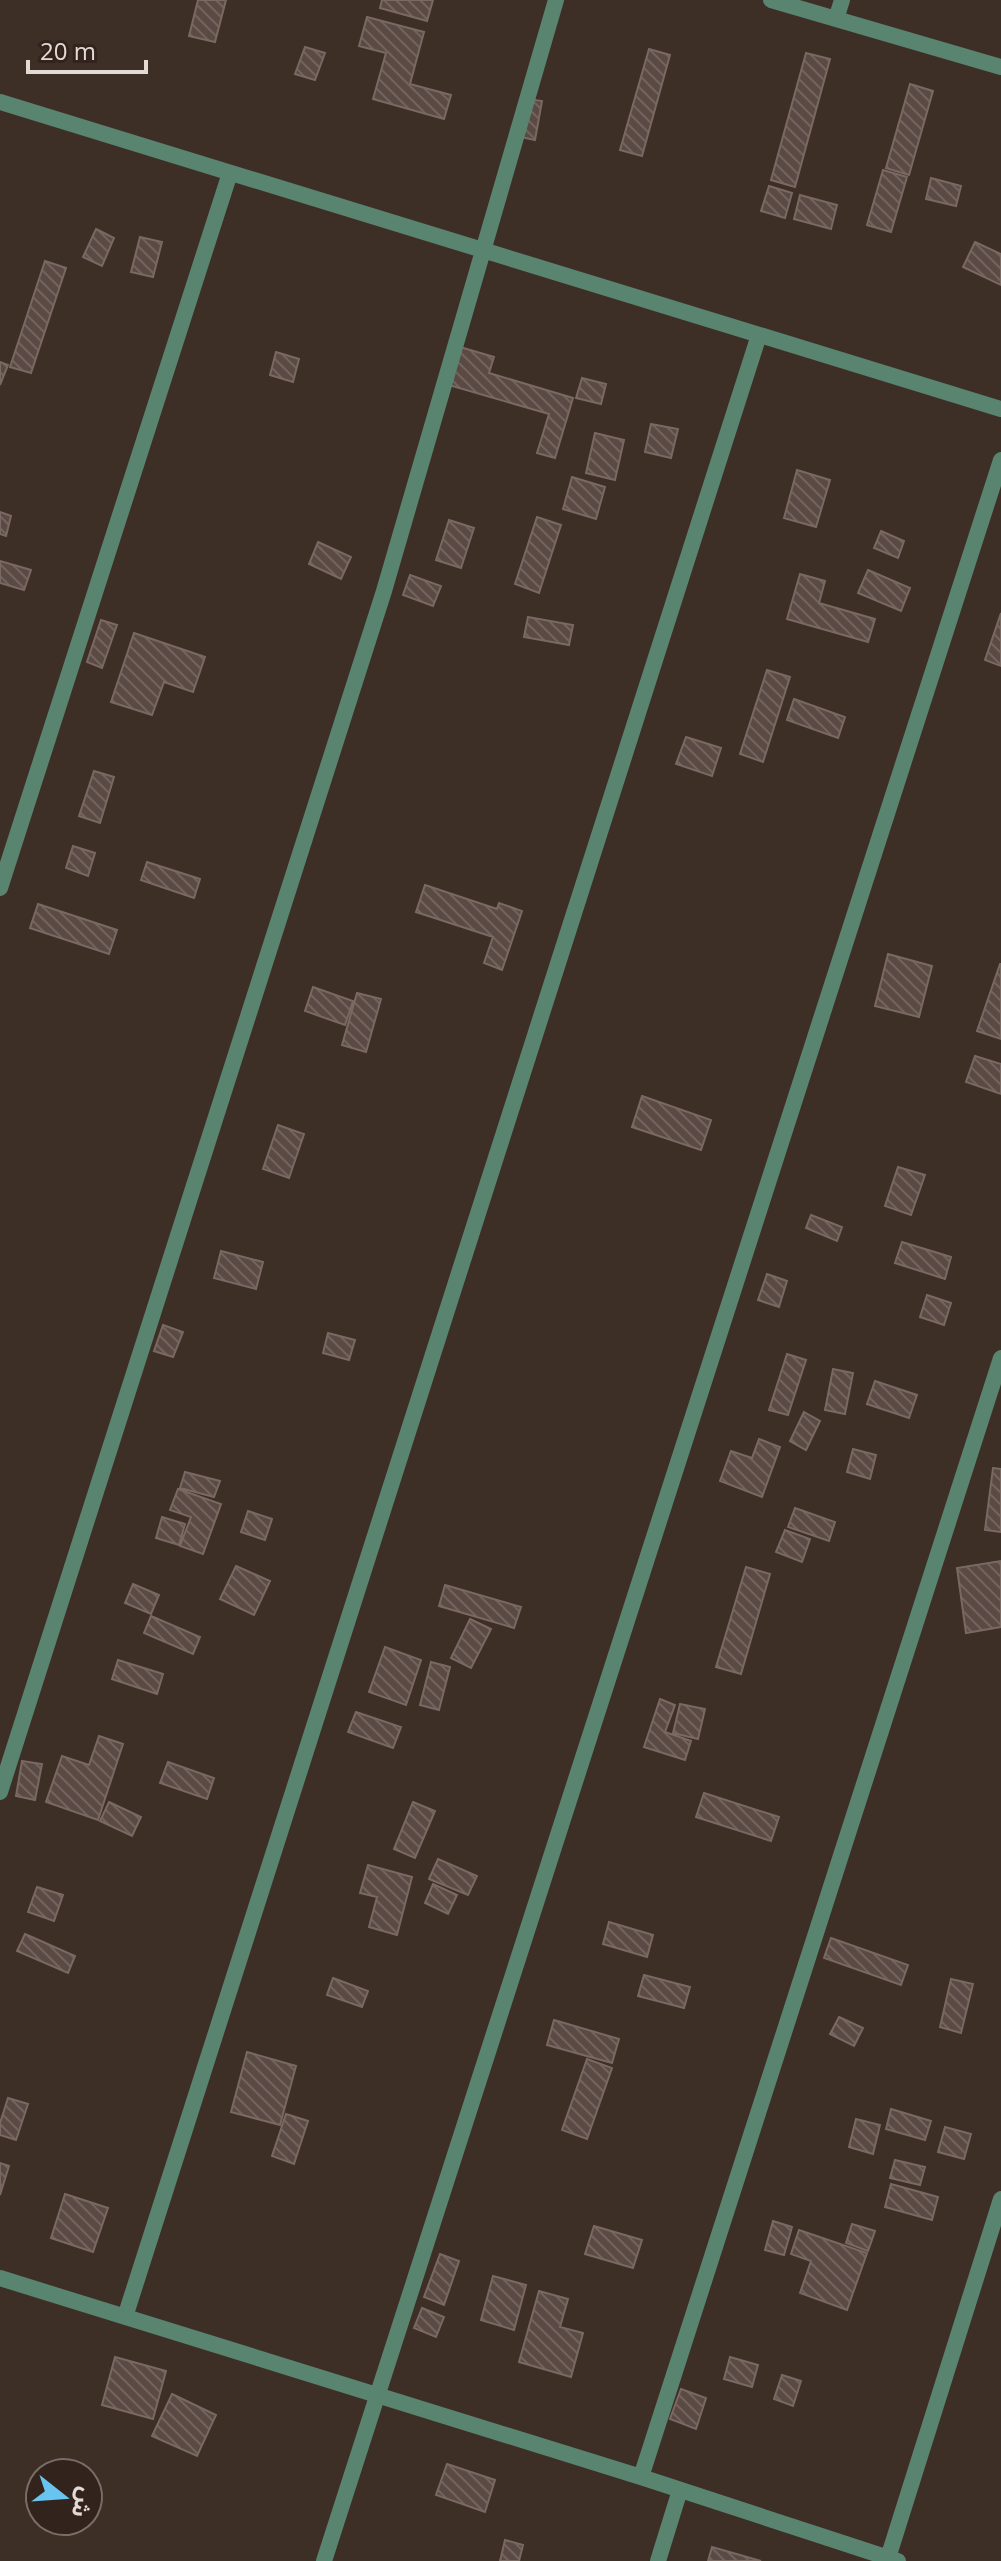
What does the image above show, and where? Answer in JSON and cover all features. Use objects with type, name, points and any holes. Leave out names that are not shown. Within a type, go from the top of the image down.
[{"type":"street","points":[[0,1792],[384,591],[556,0]]},
{"type":"street","points":[[771,0],[1001,67]]},
{"type":"street","points":[[836,19],[842,0]]},
{"type":"street","points":[[0,102],[1001,409]]},
{"type":"street","points":[[0,888],[230,173]]},
{"type":"street","points":[[125,2317],[759,335]]},
{"type":"street","points":[[324,2561],[1001,460]]},
{"type":"street","points":[[641,2477],[1001,1358]]},
{"type":"street","points":[[0,2278],[641,2477],[893,2560],[1001,2199]]},
{"type":"street","points":[[658,2561],[680,2490]]},
{"type":"building","points":[[198,0],[226,0],[215,42],[189,36]]},
{"type":"building","points":[[382,0],[433,0],[427,21],[380,8]]},
{"type":"building","points":[[367,17],[424,32],[410,84],[451,95],[444,119],[373,99],[386,53],[359,46]]},
{"type":"building","points":[[305,47],[325,53],[315,80],[295,74]]},
{"type":"building","points":[[649,49],[670,55],[642,156],[620,150]]},
{"type":"building","points":[[806,53],[830,59],[795,187],[771,180]]},
{"type":"building","points":[[910,84],[933,91],[909,175],[886,168]]},
{"type":"building","points":[[522,98],[542,101],[535,140],[516,136]]},
{"type":"building","points":[[883,170],[907,177],[891,232],[867,225]]},
{"type":"building","points":[[931,178],[961,186],[956,206],[926,199]]},
{"type":"building","points":[[769,186],[792,193],[785,218],[761,211]]},
{"type":"building","points":[[800,195],[837,205],[831,229],[794,219]]},
{"type":"building","points":[[96,229],[114,238],[102,266],[83,257]]},
{"type":"building","points":[[140,237],[162,242],[153,277],[131,272]]},
{"type":"building","points":[[975,242],[1001,254],[1001,285],[963,267]]},
{"type":"building","points":[[45,261],[66,268],[31,373],[10,367]]},
{"type":"building","points":[[460,347],[494,357],[489,373],[573,398],[555,458],[537,453],[549,414],[449,385]]},
{"type":"building","points":[[276,352],[299,359],[293,382],[270,375]]},
{"type":"building","points":[[0,362],[8,365],[0,385]]},
{"type":"building","points":[[582,378],[606,384],[601,404],[576,398]]},
{"type":"building","points":[[651,424],[678,429],[671,458],[645,452]]},
{"type":"building","points":[[595,433],[624,440],[615,480],[586,473]]},
{"type":"building","points":[[797,470],[830,480],[816,527],[784,518]]},
{"type":"building","points":[[572,477],[605,487],[596,519],[563,509]]},
{"type":"building","points":[[0,512],[11,516],[6,536],[0,534]]},
{"type":"building","points":[[537,517],[561,525],[539,593],[515,584]]},
{"type":"building","points":[[449,520],[474,528],[461,568],[436,560]]},
{"type":"building","points":[[881,531],[904,541],[898,558],[874,548]]},
{"type":"building","points":[[318,542],[351,557],[341,579],[309,564]]},
{"type":"building","points":[[0,561],[31,570],[24,590],[0,583]]},
{"type":"building","points":[[868,570],[910,588],[901,611],[858,593]]},
{"type":"building","points":[[800,574],[825,581],[819,603],[875,619],[868,642],[787,619]]},
{"type":"building","points":[[410,575],[441,586],[433,606],[403,595]]},
{"type":"building","points":[[1001,613],[1001,666],[985,660]]},
{"type":"building","points":[[528,617],[573,625],[569,645],[524,637]]},
{"type":"building","points":[[101,620],[117,625],[102,668],[87,662]]},
{"type":"building","points":[[134,633],[205,657],[193,692],[164,682],[152,715],[111,702]]},
{"type":"building","points":[[767,670],[790,677],[763,762],[740,754]]},
{"type":"building","points":[[794,699],[845,717],[838,738],[787,720]]},
{"type":"building","points":[[686,737],[721,748],[712,776],[676,764]]},
{"type":"building","points":[[94,771],[114,777],[100,823],[79,816]]},
{"type":"building","points":[[73,846],[95,853],[88,876],[66,868]]},
{"type":"building","points":[[147,862],[200,879],[194,898],[141,880]]},
{"type":"building","points":[[425,885],[497,909],[499,903],[522,911],[502,970],[484,963],[493,937],[416,912]]},
{"type":"building","points":[[38,904],[117,930],[109,954],[30,928]]},
{"type":"building","points":[[888,954],[932,966],[919,1017],[875,1006]]},
{"type":"building","points":[[1001,964],[1001,1039],[977,1031]]},
{"type":"building","points":[[313,987],[353,1001],[345,1025],[305,1011]]},
{"type":"building","points":[[357,993],[381,999],[366,1052],[342,1045]]},
{"type":"building","points":[[975,1056],[1001,1064],[1001,1094],[966,1082]]},
{"type":"building","points":[[642,1096],[711,1120],[701,1150],[632,1127]]},
{"type":"building","points":[[278,1125],[304,1134],[289,1178],[263,1169]]},
{"type":"building","points":[[898,1167],[925,1175],[911,1215],[885,1206]]},
{"type":"building","points":[[811,1215],[842,1227],[837,1241],[806,1228]]},
{"type":"building","points":[[902,1242],[951,1257],[945,1279],[895,1263]]},
{"type":"building","points":[[221,1251],[263,1262],[256,1289],[214,1278]]},
{"type":"building","points":[[767,1274],[787,1281],[779,1307],[758,1300]]},
{"type":"building","points":[[927,1295],[951,1303],[944,1325],[920,1317]]},
{"type":"building","points":[[163,1325],[183,1332],[173,1357],[154,1351]]},
{"type":"building","points":[[328,1333],[355,1340],[349,1360],[323,1353]]},
{"type":"building","points":[[787,1354],[806,1360],[788,1415],[769,1410]]},
{"type":"building","points":[[833,1369],[853,1373],[845,1414],[825,1410]]},
{"type":"building","points":[[875,1381],[917,1395],[909,1418],[867,1404]]},
{"type":"building","points":[[804,1412],[820,1421],[806,1450],[790,1441]]},
{"type":"building","points":[[759,1439],[780,1447],[762,1497],[720,1481],[731,1451],[752,1458]]},
{"type":"building","points":[[853,1449],[876,1455],[870,1479],[847,1472]]},
{"type":"building","points":[[993,1468],[1001,1469],[1001,1532],[985,1530]]},
{"type":"building","points":[[185,1472],[220,1481],[214,1497],[180,1488]]},
{"type":"building","points":[[178,1489],[221,1504],[203,1554],[180,1546],[191,1517],[170,1510]]},
{"type":"building","points":[[795,1508],[835,1522],[829,1541],[788,1527]]},
{"type":"building","points":[[248,1511],[272,1519],[265,1540],[241,1532]]},
{"type":"building","points":[[162,1517],[185,1524],[179,1545],[156,1538]]},
{"type":"building","points":[[785,1530],[810,1539],[802,1562],[776,1552]]},
{"type":"building","points":[[1001,1561],[1001,1627],[966,1633],[957,1568]]},
{"type":"building","points":[[236,1566],[270,1581],[254,1615],[220,1599]]},
{"type":"building","points":[[746,1567],[770,1574],[741,1674],[716,1667]]},
{"type":"building","points":[[133,1584],[159,1595],[151,1614],[125,1603]]},
{"type":"building","points":[[445,1585],[521,1607],[514,1628],[439,1606]]},
{"type":"building","points":[[151,1616],[200,1637],[193,1654],[144,1633]]},
{"type":"building","points":[[470,1619],[491,1629],[471,1668],[451,1658]]},
{"type":"building","points":[[385,1647],[421,1660],[406,1705],[369,1692]]},
{"type":"building","points":[[118,1660],[163,1674],[157,1694],[112,1679]]},
{"type":"building","points":[[431,1662],[450,1667],[439,1710],[420,1705]]},
{"type":"building","points":[[660,1699],[675,1705],[665,1732],[691,1741],[685,1760],[644,1747]]},
{"type":"building","points":[[680,1704],[705,1709],[698,1739],[673,1733]]},
{"type":"building","points":[[356,1712],[401,1727],[393,1748],[348,1732]]},
{"type":"building","points":[[99,1736],[123,1744],[98,1820],[46,1802],[62,1756],[89,1765]]},
{"type":"building","points":[[22,1761],[42,1764],[35,1800],[16,1796]]},
{"type":"building","points":[[168,1762],[214,1778],[207,1799],[160,1783]]},
{"type":"building","points":[[704,1793],[779,1817],[771,1841],[696,1817]]},
{"type":"building","points":[[109,1802],[141,1817],[132,1836],[100,1821]]},
{"type":"building","points":[[413,1802],[435,1811],[415,1858],[394,1849]]},
{"type":"building","points":[[438,1859],[477,1876],[468,1895],[429,1879]]},
{"type":"building","points":[[368,1865],[412,1877],[397,1935],[369,1927],[377,1897],[360,1893]]},
{"type":"building","points":[[433,1884],[457,1895],[448,1914],[425,1903]]},
{"type":"building","points":[[37,1887],[63,1895],[54,1921],[28,1912]]},
{"type":"building","points":[[609,1922],[653,1935],[647,1957],[603,1944]]},
{"type":"building","points":[[25,1934],[75,1956],[68,1973],[17,1951]]},
{"type":"building","points":[[831,1938],[908,1965],[901,1985],[824,1958]]},
{"type":"building","points":[[644,1975],[690,1987],[684,2008],[638,1996]]},
{"type":"building","points":[[333,1978],[368,1991],[362,2007],[327,1995]]},
{"type":"building","points":[[951,1979],[973,1984],[961,2033],[940,2027]]},
{"type":"building","points":[[839,2017],[863,2028],[854,2046],[830,2034]]},
{"type":"building","points":[[554,2020],[619,2039],[612,2063],[547,2045]]},
{"type":"building","points":[[247,2052],[296,2066],[280,2125],[231,2112]]},
{"type":"building","points":[[587,2059],[612,2068],[587,2139],[562,2130]]},
{"type":"building","points":[[8,2098],[28,2104],[16,2140],[0,2135],[0,2123]]},
{"type":"building","points":[[891,2109],[931,2121],[925,2140],[886,2129]]},
{"type":"building","points":[[286,2114],[308,2121],[294,2164],[272,2156]]},
{"type":"building","points":[[856,2119],[880,2125],[873,2154],[849,2147]]},
{"type":"building","points":[[945,2127],[971,2134],[964,2159],[938,2152]]},
{"type":"building","points":[[895,2160],[925,2167],[920,2185],[890,2178]]},
{"type":"building","points":[[0,2163],[9,2166],[0,2195]]},
{"type":"building","points":[[891,2184],[938,2197],[932,2220],[885,2207]]},
{"type":"building","points":[[65,2194],[108,2208],[93,2252],[51,2238]]},
{"type":"building","points":[[773,2221],[792,2227],[784,2255],[765,2250]]},
{"type":"building","points":[[852,2224],[875,2231],[868,2251],[846,2243]]},
{"type":"building","points":[[594,2226],[642,2240],[633,2268],[585,2254]]},
{"type":"building","points":[[799,2230],[867,2253],[847,2310],[800,2293],[811,2261],[791,2254]]},
{"type":"building","points":[[440,2254],[459,2261],[444,2305],[424,2297]]},
{"type":"building","points":[[493,2276],[526,2285],[514,2330],[481,2320]]},
{"type":"building","points":[[539,2291],[568,2299],[560,2327],[583,2333],[571,2377],[519,2362]]},
{"type":"building","points":[[422,2308],[444,2317],[436,2337],[414,2328]]},
{"type":"building","points":[[115,2357],[166,2371],[153,2419],[102,2405]]},
{"type":"building","points":[[730,2357],[758,2365],[752,2387],[724,2379]]},
{"type":"building","points":[[782,2375],[801,2381],[793,2406],[774,2399]]},
{"type":"building","points":[[681,2389],[706,2398],[696,2429],[670,2419]]},
{"type":"building","points":[[172,2394],[216,2415],[197,2456],[152,2436]]},
{"type":"building","points":[[447,2464],[495,2480],[485,2512],[436,2495]]},
{"type":"building","points":[[505,2540],[523,2545],[519,2561],[500,2561]]},
{"type":"building","points":[[712,2547],[761,2561],[708,2561]]}]
